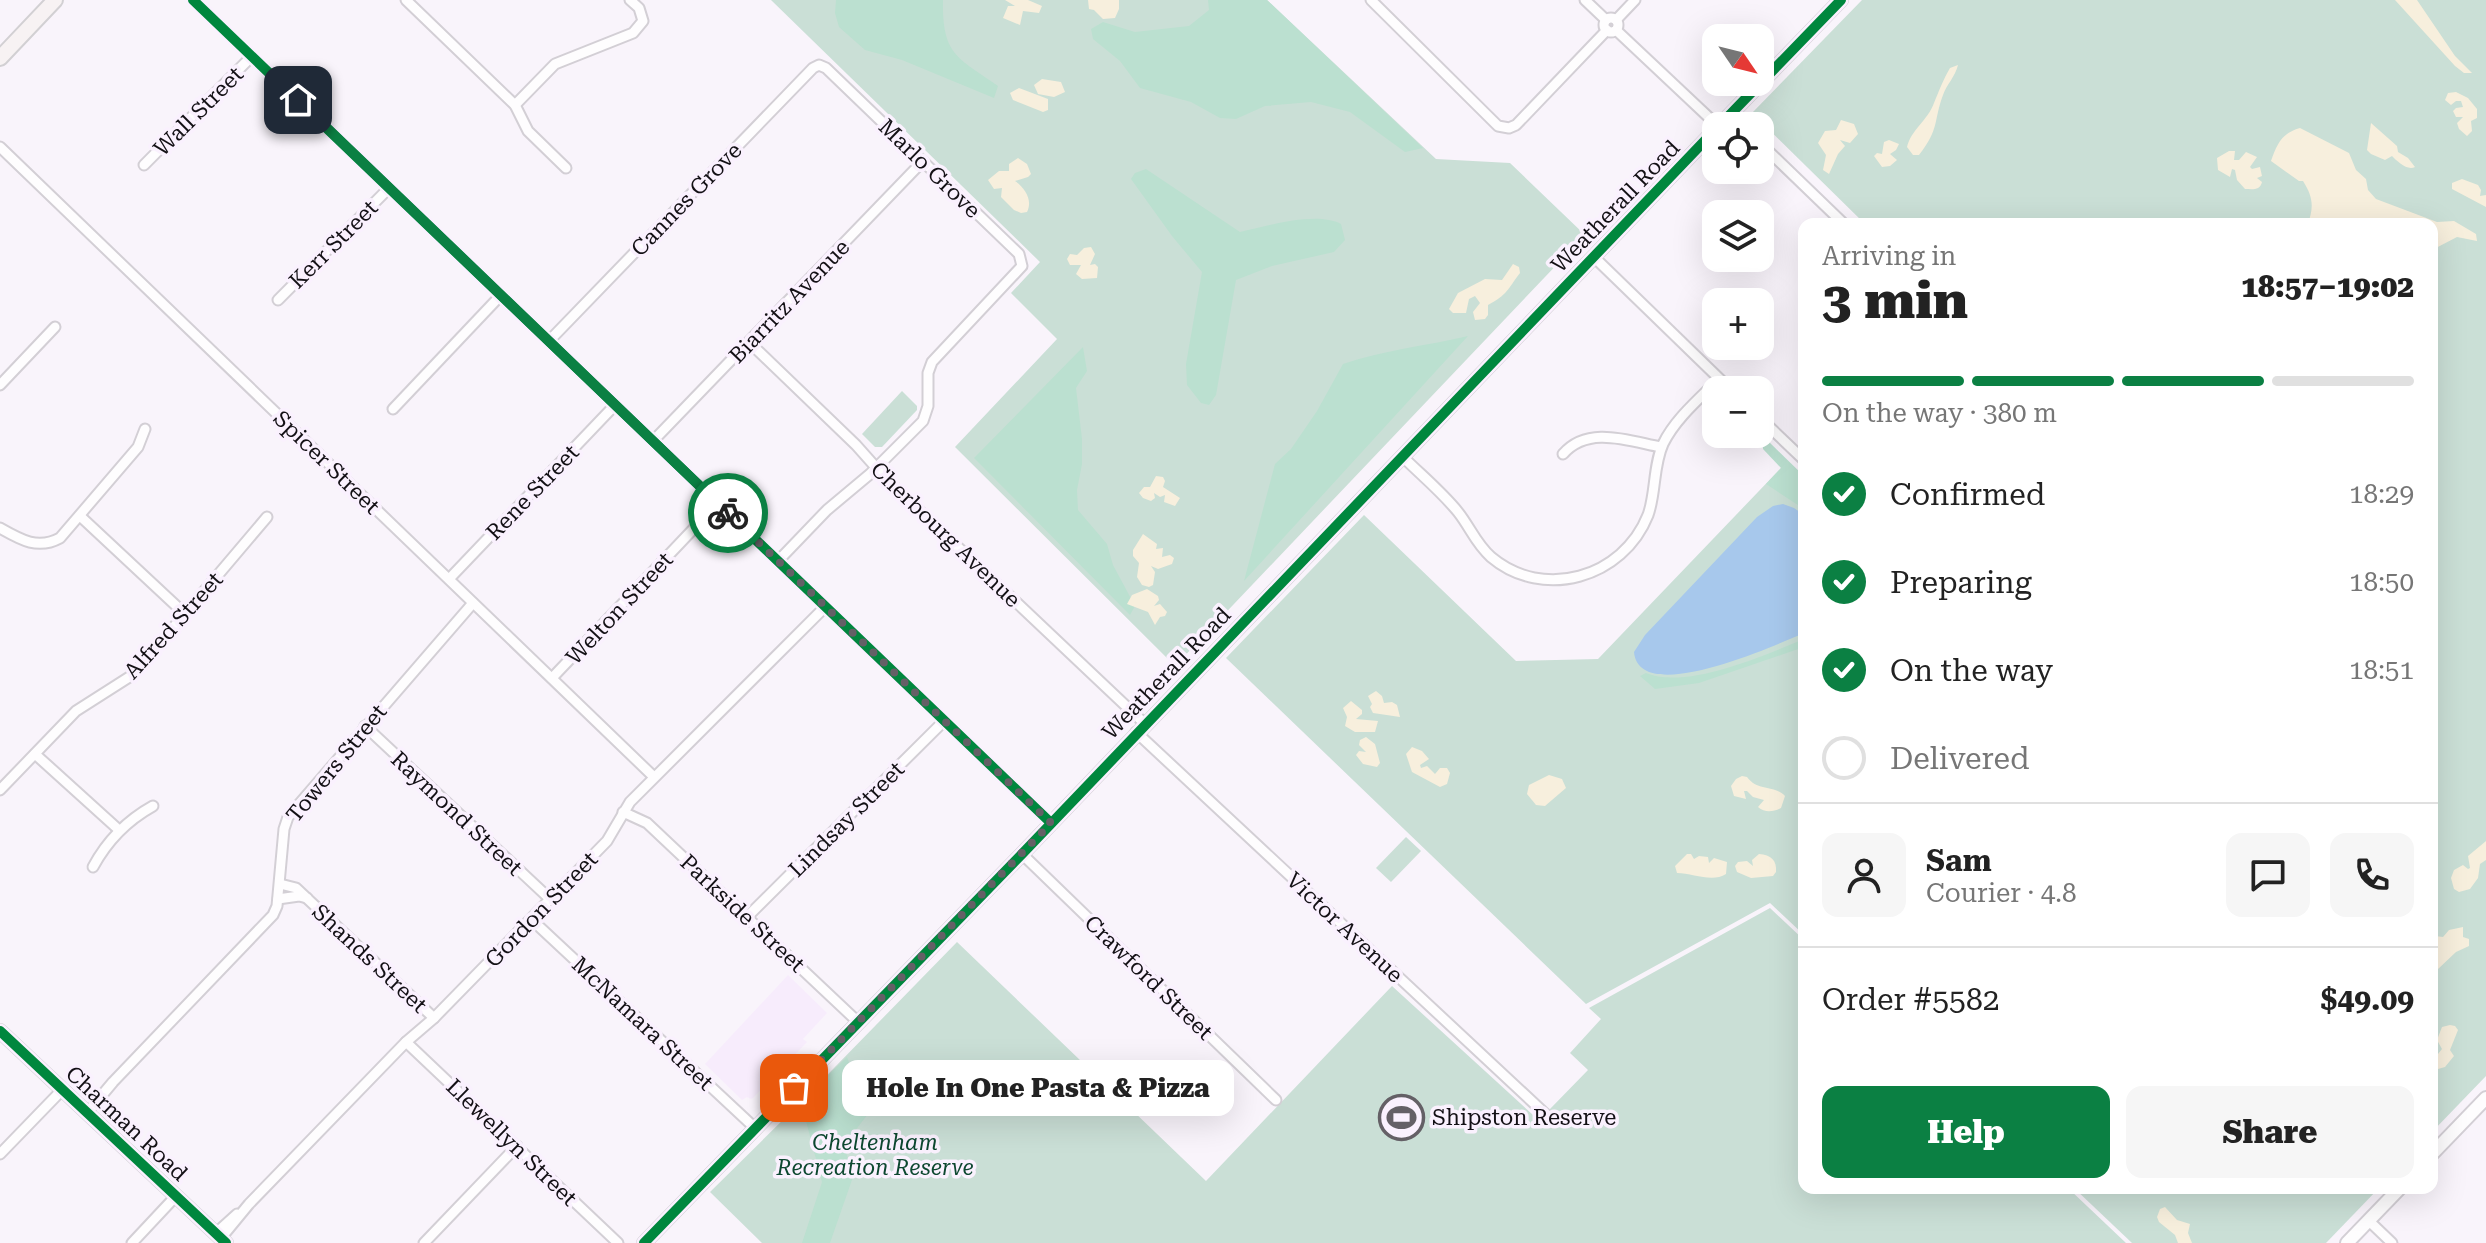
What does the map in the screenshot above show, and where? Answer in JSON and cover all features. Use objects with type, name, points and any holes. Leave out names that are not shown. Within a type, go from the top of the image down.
[{"type":"main road","points":[[0,58],[48,3]]},
{"type":"street","points":[[193,0],[1051,823]]},
{"type":"street","points":[[406,0],[515,105],[528,131],[566,168]]},
{"type":"street","points":[[515,105],[555,64],[633,33],[643,21],[639,8],[630,0]]},
{"type":"street","points":[[1371,0],[1498,126],[1509,128],[1516,125],[1635,0]]},
{"type":"street","points":[[1585,0],[1702,112]]},
{"type":"street","name":"Weatherall Road","points":[[1733,112],[1834,2]]},
{"type":"street","name":"Wall Street","points":[[144,165],[252,56]]},
{"type":"street","name":"Cannes Grove","points":[[549,341],[813,68],[819,65],[826,68]]},
{"type":"street","name":"Marlo Grove","points":[[826,68],[1022,260],[1019,272],[932,362],[928,373],[927,414],[877,468]]},
{"type":"street","name":"Weatherall Road","points":[[649,1241],[1702,144]]},
{"type":"street","name":"Spicer Street","points":[[0,147],[654,777]]},
{"type":"street","points":[[1774,156],[1838,218]]},
{"type":"street","name":"Biarritz Avenue","points":[[653,441],[923,161]]},
{"type":"street","name":"Kerr Street","points":[[278,300],[389,188]]},
{"type":"street","points":[[1594,257],[1716,376]]},
{"type":"street","points":[[393,409],[501,295]]},
{"type":"street","points":[[0,385],[55,327]]},
{"type":"street","name":"Cherbourg Avenue","points":[[749,342],[1141,728]]},
{"type":"street","points":[[1402,456],[1459,512],[1472,536],[1490,557],[1523,575],[1560,580],[1579,577],[1601,569],[1632,543],[1643,526],[1651,504],[1661,447],[1702,397]]},
{"type":"street","name":"Rene Street","points":[[449,579],[615,405]]},
{"type":"street","points":[[0,528],[37,546],[60,538],[138,447],[145,429]]},
{"type":"street","points":[[1774,431],[1798,454]]},
{"type":"street","points":[[1563,454],[1577,441],[1591,437],[1661,447]]},
{"type":"street","points":[[778,561],[827,510],[877,468]]},
{"type":"street","name":"Welton Street","points":[[552,678],[718,503]]},
{"type":"street","points":[[80,516],[185,614]]},
{"type":"street","name":"Alfred Street","points":[[0,790],[88,702],[134,674],[267,517]]},
{"type":"street","name":"Towers Street","points":[[85,1111],[267,923],[276,911],[284,829],[288,817],[473,603]]},
{"type":"street","name":"Gordon Street","points":[[221,1238],[249,1204],[406,1042],[434,1018],[607,841],[616,830],[623,812],[654,777],[825,607]]},
{"type":"street","name":"Lindsay Street","points":[[747,917],[944,721]]},
{"type":"street","name":"Raymond Street","points":[[365,726],[550,899]]},
{"type":"street","name":"Victor Avenue","points":[[1141,728],[1554,1122]]},
{"type":"street","points":[[35,754],[119,830]]},
{"type":"street","points":[[93,867],[102,850],[119,830],[153,806]]},
{"type":"street","name":"Parkside Street","points":[[623,812],[647,823],[858,1022]]},
{"type":"street","name":"Crawford Street","points":[[1022,854],[1276,1100]]},
{"type":"street","name":"Shands Street","points":[[280,884],[293,886],[307,898],[434,1018]]},
{"type":"street","name":"Shands Street","points":[[278,899],[307,898]]},
{"type":"street","name":"McNamara Street","points":[[531,919],[755,1128]]},
{"type":"street","name":"Charman Road","points":[[0,1031],[221,1238]]},
{"type":"street","name":"Llewellyn Street","points":[[406,1042],[618,1243]]},
{"type":"street","points":[[0,1154],[62,1090]]},
{"type":"street","points":[[2438,1148],[2486,1098]]},
{"type":"street","points":[[424,1243],[517,1146]]},
{"type":"street","points":[[2347,1243],[2394,1194]]},
{"type":"street","points":[[132,1243],[176,1196]]},
{"type":"street","points":[[2368,1220],[2392,1243]]},
{"type":"shaded area","points":[[788,975],[827,1013],[803,1039],[807,1042],[753,1098],[742,1100],[705,1064]]},
{"type":"green space","points":[[771,0],[1267,0],[1436,159],[1510,163],[1585,235],[1175,666],[955,447],[1057,339],[1011,293],[1040,262]]},
{"type":"green space","points":[[836,0],[943,0],[945,33],[949,44],[962,61],[998,86],[994,98],[902,60],[865,50],[839,27],[835,13]]},
{"type":"green space","points":[[1208,0],[1267,0],[1423,148],[1405,152],[1350,112],[1311,102],[1265,106],[1236,119],[1220,118],[1191,102],[1140,88],[1120,61],[1093,39],[1091,29],[1103,22],[1135,32],[1189,26],[1209,10]]},
{"type":"green space","points":[[1862,0],[2486,0],[2486,1076],[2438,1126],[2438,218],[1859,218],[1774,135],[1774,112],[1753,112],[1769,96],[1774,96],[1774,90]]},
{"type":"green space","points":[[1146,169],[1240,232],[1305,219],[1331,220],[1341,224],[1345,240],[1334,252],[1272,266],[1236,280],[1216,395],[1209,405],[1201,403],[1187,385],[1186,364],[1202,272],[1131,179],[1135,173]]},
{"type":"green space","points":[[1468,336],[1244,581],[1275,464],[1291,449],[1317,411],[1343,364]]},
{"type":"green space","points":[[1083,347],[1087,371],[1076,388],[1082,439],[1078,510],[1107,544],[1113,565],[1135,606],[1130,615],[974,458]]},
{"type":"green space","points":[[902,391],[917,406],[917,410],[882,447],[875,447],[862,434]]},
{"type":"green space","points":[[1774,447],[1798,470],[1798,505],[1766,484],[1781,468],[1763,449]]},
{"type":"green space","points":[[1781,468],[1798,474],[1798,929],[1770,903],[1586,1004],[1226,658],[1364,515],[1516,661],[1598,659]]},
{"type":"green space","points":[[1798,641],[1798,649],[1699,683],[1655,689],[1640,676],[1646,673],[1682,677],[1747,661]]},
{"type":"green space","points":[[1406,837],[1421,851],[1391,882],[1376,868]]},
{"type":"green space","name":"Cheltenham Recreation Reserve","points":[[1770,908],[1798,934],[1798,1194],[2074,1194],[2126,1243],[762,1243],[710,1192],[957,942],[1206,1181],[1392,986],[1544,1125],[1550,1109],[1588,1070],[1570,1053],[1601,1019],[1589,1008]]},
{"type":"green space","points":[[847,1057],[868,1114],[844,1145],[853,1177],[830,1243],[802,1243],[822,1182],[801,1102]]},
{"type":"green space","points":[[2080,1194],[2373,1194],[2326,1243],[2132,1243]]},
{"type":"sand","points":[[1005,0],[1028,0],[1042,6],[1039,13],[1023,11],[1020,25],[1003,18],[1008,6],[1015,6]]},
{"type":"sand","points":[[1088,0],[1119,0],[1115,18],[1103,19],[1089,9]]},
{"type":"sand","points":[[2395,0],[2417,0],[2455,56],[2472,73],[2464,73],[2455,66]]},
{"type":"sand","points":[[1958,65],[1943,95],[1930,138],[1919,155],[1913,155],[1907,147],[1909,141],[1931,109],[1950,68]]},
{"type":"sand","points":[[1042,79],[1061,82],[1065,92],[1054,97],[1038,94],[1034,85]]},
{"type":"sand","points":[[1019,88],[1048,99],[1048,110],[1043,112],[1013,100],[1010,93]]},
{"type":"sand","points":[[2456,92],[2468,98],[2477,109],[2477,118],[2471,121],[2472,131],[2467,136],[2457,123],[2463,117],[2456,117],[2453,111],[2463,107],[2461,101],[2451,105],[2445,100],[2448,93]]},
{"type":"sand","points":[[1841,120],[1854,124],[1858,134],[1850,143],[1840,140],[1845,146],[1829,174],[1823,170],[1826,155],[1818,143],[1825,131],[1836,130]]},
{"type":"sand","points":[[2371,123],[2415,167],[2406,167],[2392,156],[2385,160],[2367,150]]},
{"type":"sand","points":[[2300,128],[2349,153],[2356,170],[2366,179],[2368,190],[2376,199],[2426,218],[2310,218],[2312,202],[2303,181],[2271,161],[2281,140]]},
{"type":"sand","points":[[1889,140],[1899,144],[1890,154],[1897,160],[1890,166],[1882,167],[1874,156],[1882,154],[1884,142]]},
{"type":"sand","points":[[2235,151],[2234,160],[2239,160],[2246,152],[2257,157],[2250,167],[2260,167],[2262,176],[2257,178],[2262,182],[2259,187],[2245,189],[2237,180],[2235,170],[2232,169],[2230,177],[2218,170],[2217,158]]},
{"type":"sand","points":[[1018,158],[1027,164],[1031,174],[1015,181],[1028,199],[1027,212],[1021,213],[1001,197],[1002,188],[994,189],[988,180],[999,171],[1009,171],[1009,164]]},
{"type":"sand","points":[[2462,179],[2478,185],[2480,196],[2486,195],[2486,207],[2452,189],[2452,183]]},
{"type":"sand","points":[[2454,221],[2476,234],[2477,241],[2457,237],[2438,247],[2438,222]]},
{"type":"sand","points":[[1091,247],[1095,254],[1090,265],[1098,267],[1097,278],[1082,279],[1076,274],[1081,265],[1070,265],[1067,259],[1070,254],[1077,255],[1084,248]]},
{"type":"sand","points":[[1513,264],[1519,267],[1520,273],[1503,295],[1488,305],[1485,319],[1475,320],[1473,312],[1480,303],[1475,296],[1469,299],[1466,313],[1453,313],[1449,309],[1458,293],[1485,279],[1502,280]]},
{"type":"sand","points":[[1156,476],[1163,477],[1163,487],[1180,498],[1175,506],[1164,502],[1165,495],[1160,497],[1154,493],[1155,498],[1151,501],[1139,493],[1144,487],[1150,487]]},
{"type":"sand","points":[[1143,534],[1157,544],[1156,549],[1163,548],[1162,557],[1170,555],[1174,558],[1172,564],[1158,569],[1151,566],[1155,572],[1153,585],[1149,587],[1142,585],[1137,577],[1139,563],[1133,556],[1133,550]]},
{"type":"sand","points":[[1147,589],[1158,596],[1159,600],[1154,606],[1160,604],[1167,612],[1155,625],[1148,612],[1127,604],[1132,595]]},
{"type":"sand","points":[[1376,691],[1384,703],[1397,705],[1400,717],[1373,713],[1368,696]]},
{"type":"sand","points":[[1351,701],[1362,710],[1356,719],[1378,721],[1375,732],[1355,732],[1345,726],[1347,717],[1343,708]]},
{"type":"sand","points":[[1366,737],[1375,744],[1380,763],[1377,767],[1363,764],[1356,755],[1359,751],[1366,752],[1359,745],[1360,740]]},
{"type":"sand","points":[[1412,747],[1422,751],[1429,759],[1420,765],[1421,768],[1427,766],[1435,774],[1440,768],[1447,768],[1450,773],[1447,784],[1440,787],[1412,772],[1406,754]]},
{"type":"sand","points":[[1549,775],[1562,779],[1566,788],[1545,806],[1536,805],[1527,794],[1529,785]]},
{"type":"sand","points":[[1742,776],[1785,796],[1781,808],[1761,809],[1758,807],[1764,800],[1753,797],[1747,791],[1744,791],[1746,799],[1734,796],[1731,786]]},
{"type":"sand","points":[[2486,841],[2486,860],[2480,864],[2478,878],[2470,889],[2459,892],[2454,889],[2451,878],[2454,870],[2463,865],[2470,868],[2468,856]]},
{"type":"sand","points":[[1687,854],[1694,859],[1708,857],[1709,863],[1714,858],[1727,862],[1726,874],[1709,878],[1677,873],[1675,866]]},
{"type":"sand","points":[[1759,854],[1774,861],[1776,872],[1773,876],[1751,878],[1737,872],[1735,866],[1738,862],[1747,861],[1753,866],[1752,860]]},
{"type":"sand","points":[[2463,927],[2463,937],[2469,939],[2469,946],[2456,952],[2438,969],[2438,936],[2443,937],[2449,930]]},
{"type":"sand","points":[[2450,1025],[2458,1030],[2450,1050],[2454,1056],[2445,1067],[2438,1069],[2438,1054],[2442,1049],[2438,1037],[2442,1027]]},
{"type":"sand","points":[[2165,1207],[2177,1220],[2190,1224],[2188,1233],[2192,1243],[2178,1243],[2175,1235],[2159,1222],[2160,1209]]},
{"type":"water","points":[[1783,504],[1798,511],[1798,635],[1711,668],[1659,674],[1642,668],[1634,652],[1645,635],[1757,517],[1773,506]]},
{"type":"cycle path","points":[[193,0],[1051,823]]},
{"type":"cycle path","points":[[1733,112],[1841,0]]},
{"type":"cycle path","points":[[644,1243],[1022,854],[1702,144]]},
{"type":"cycle path","points":[[0,1031],[226,1243]]},
{"type":"way so far","points":[[728,513],[1051,823],[794,1088]]},
{"type":"place","name":"Hole In One Pasta & Pizza","points":[[794,1088]]},
{"type":"place","name":"Shipston Reserve","points":[[1401,1117]]},
{"type":"route","points":[[298,100],[728,513]]}]
